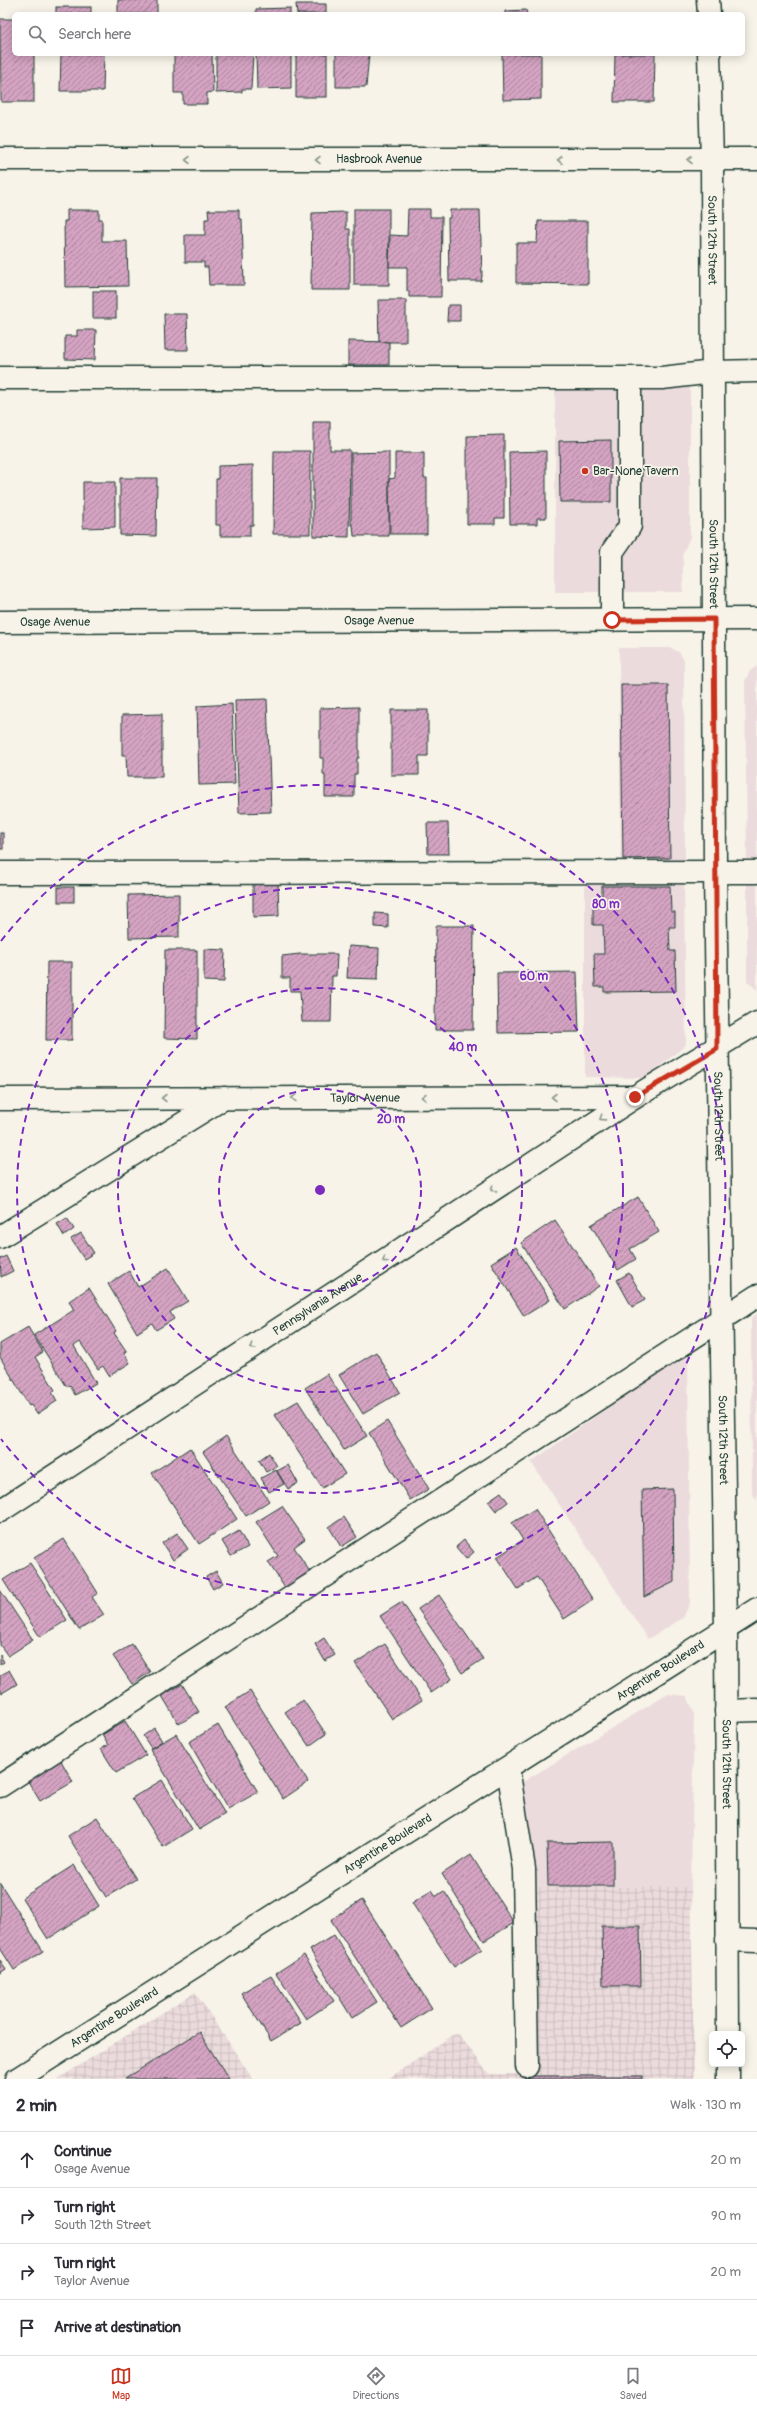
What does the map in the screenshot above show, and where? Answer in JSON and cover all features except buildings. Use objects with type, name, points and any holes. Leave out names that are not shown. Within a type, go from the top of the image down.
[{"type":"street","points":[[708,0],[708,12]]},
{"type":"street","name":"South 12th Street","points":[[710,56],[712,160],[715,872],[720,1320],[726,1630],[728,2031]]},
{"type":"street","name":"Hasbrook Avenue","points":[[0,159],[757,160]]},
{"type":"street","points":[[0,378],[662,378],[713,372],[757,371]]},
{"type":"street","points":[[612,620],[612,552],[630,526],[630,378]]},
{"type":"street","name":"Osage Avenue","points":[[0,622],[757,619]]},
{"type":"street","points":[[0,873],[757,872]]},
{"type":"street","points":[[635,1097],[717,1049],[757,1023]]},
{"type":"street","name":"Taylor Avenue","points":[[0,1099],[635,1097]]},
{"type":"street","name":"Pennsylvania Avenue","points":[[0,1511],[635,1097]]},
{"type":"street","points":[[0,1237],[224,1098]]},
{"type":"street","points":[[0,1786],[757,1296]]},
{"type":"street","name":"Argentine Boulevard","points":[[17,2079],[757,1609]]},
{"type":"street","points":[[726,1710],[757,1710]]},
{"type":"street","points":[[508,1768],[524,1869],[527,2066]]},
{"type":"street","points":[[727,1940],[757,1941]]},
{"type":"street","points":[[728,2067],[728,2079]]},
{"type":"shaded area","points":[[690,387],[690,537],[683,553],[683,592],[555,592],[555,388]]},
{"type":"shaded area","points":[[619,648],[671,648],[679,652],[684,660],[685,865],[621,865]]},
{"type":"shaded area","points":[[757,666],[757,859],[747,859],[745,681],[750,671]]},
{"type":"shaded area","points":[[684,879],[686,1045],[645,1078],[585,1077],[585,880]]},
{"type":"shaded area","points":[[747,882],[757,882],[757,990],[747,981]]},
{"type":"shaded area","points":[[757,1314],[757,1501],[752,1493],[751,1318]]},
{"type":"shaded area","points":[[688,1351],[690,1603],[683,1618],[648,1639],[531,1462]]},
{"type":"shaded area","points":[[668,1694],[687,1696],[694,1712],[691,1887],[531,1887],[521,1783]]},
{"type":"shaded area","points":[[531,1887],[691,1887],[694,2079],[388,2079],[457,2032],[489,2074],[522,2074]]},
{"type":"shaded area","points":[[195,1992],[253,2079],[58,2079]]},
{"type":"place","name":"Bar-None Tavern","points":[[585,471]]},
{"type":"route","points":[[612,620],[714,619],[717,1049],[635,1097]]}]
